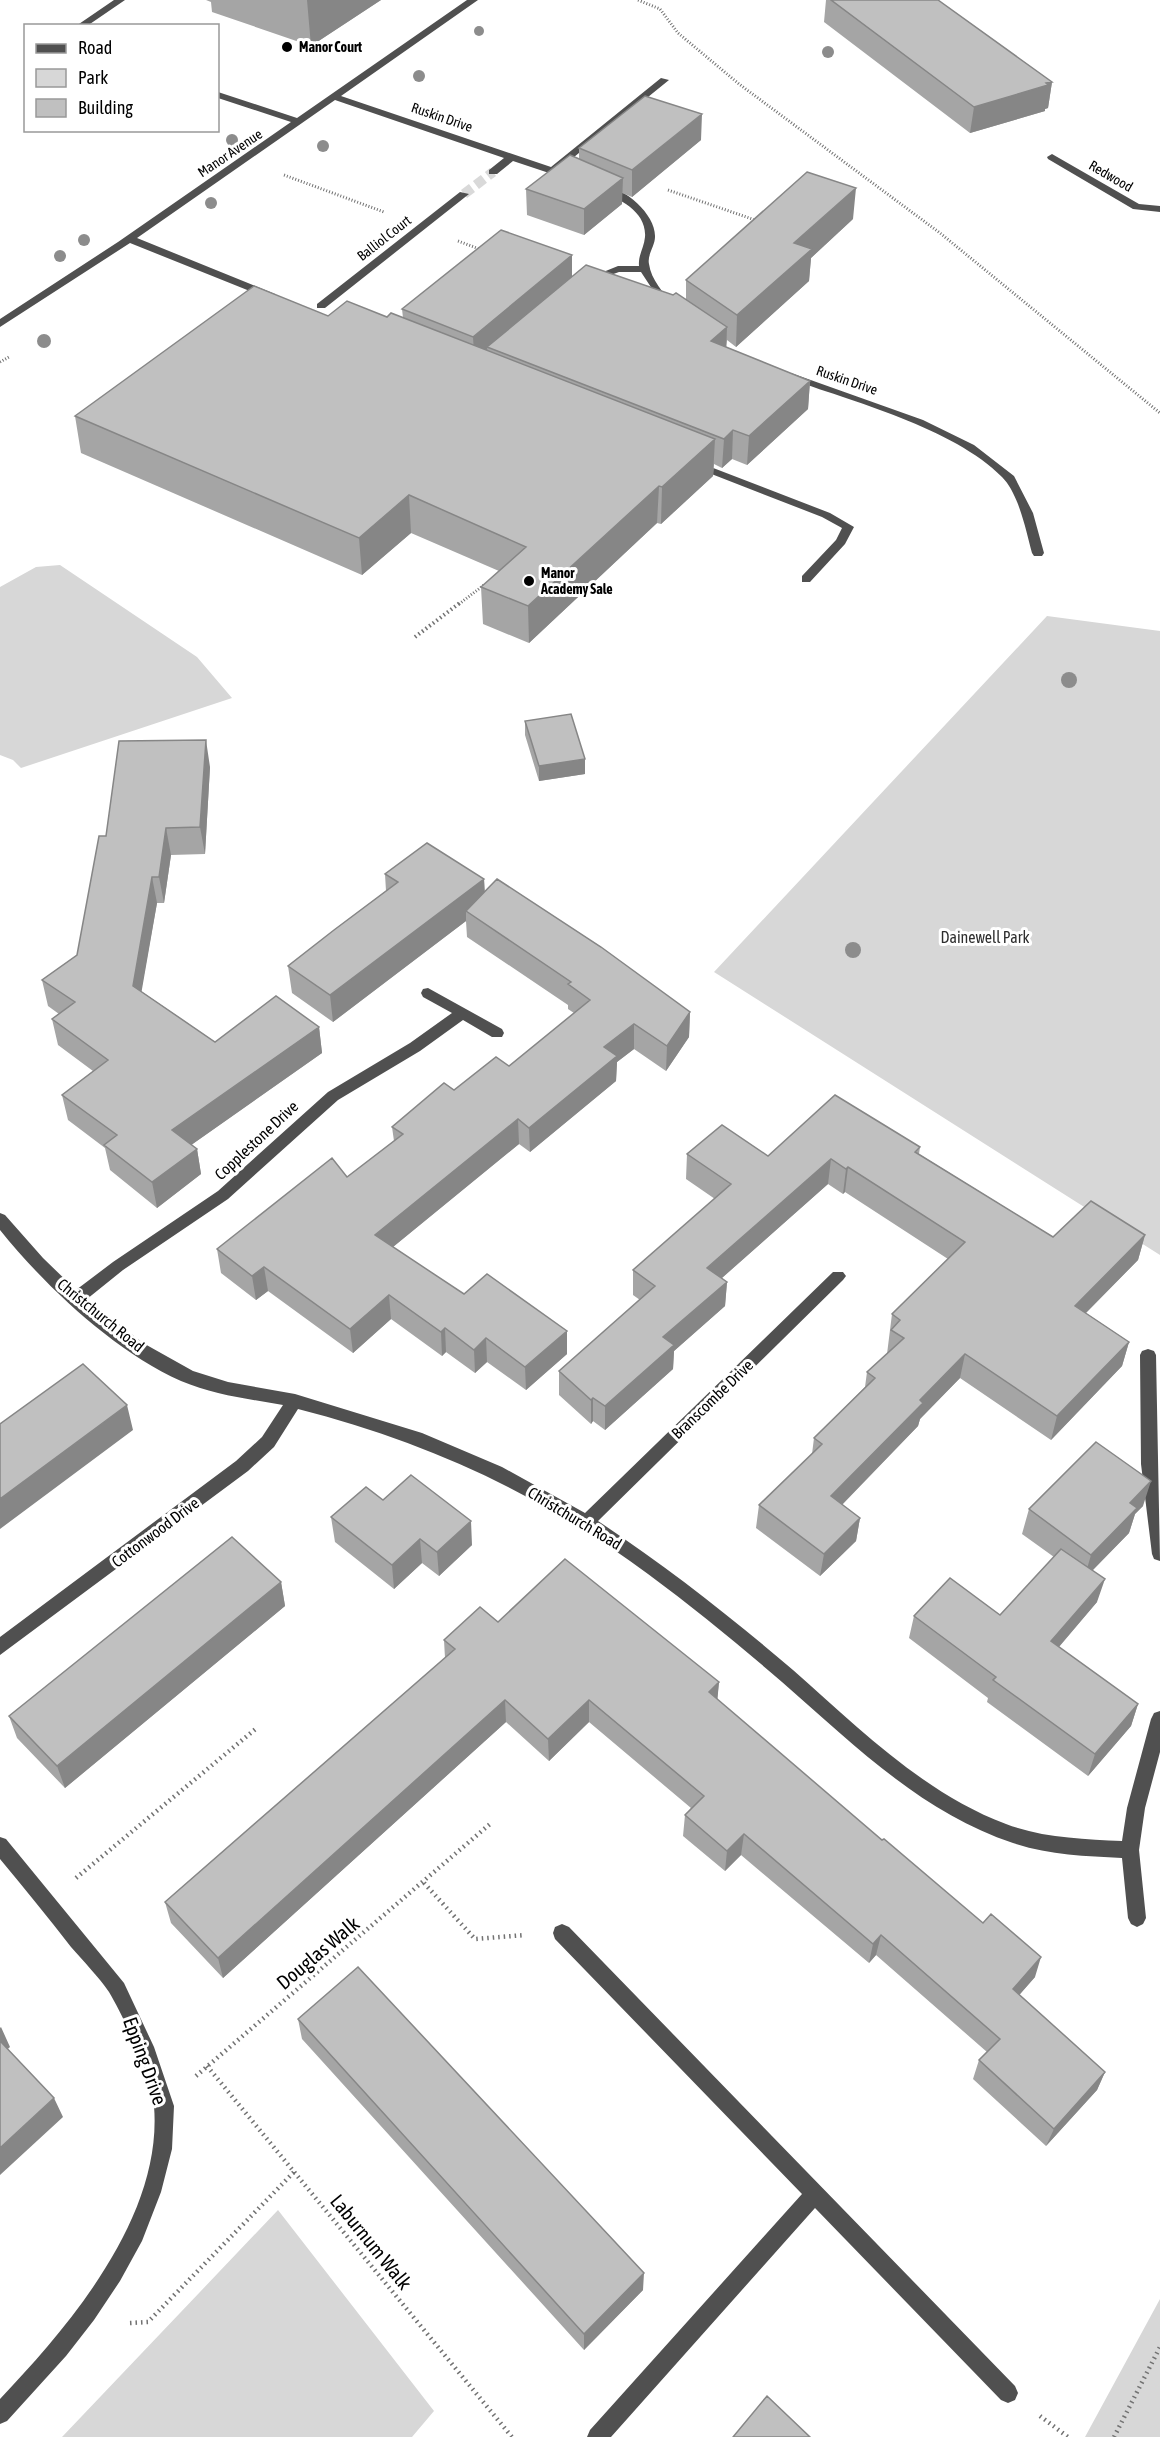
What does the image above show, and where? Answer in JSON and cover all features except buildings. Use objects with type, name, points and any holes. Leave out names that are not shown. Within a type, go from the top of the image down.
[{"type":"street","points":[[83,24],[120,0]]},
{"type":"street","name":"Manor Avenue","points":[[0,324],[129,239],[473,0]]},
{"type":"street","points":[[552,171],[664,80]]},
{"type":"street","points":[[219,95],[298,122]]},
{"type":"street","name":"Ruskin Drive","points":[[335,97],[574,179]]},
{"type":"street","points":[[493,172],[511,157]]},
{"type":"street","name":"Redwood","points":[[1052,157],[1137,207],[1160,209]]},
{"type":"street","points":[[597,186],[638,208],[646,219],[651,236],[643,256],[645,269],[673,310]]},
{"type":"street","name":"Balliol Court","points":[[321,306],[464,194]]},
{"type":"street","points":[[129,239],[284,301]]},
{"type":"street","points":[[583,286],[595,277],[618,269],[645,269]]},
{"type":"street","points":[[305,310],[326,319]]},
{"type":"street","name":"Ruskin Drive","points":[[783,374],[919,422],[970,447],[1008,476],[1028,513],[1038,553]]},
{"type":"street","points":[[683,459],[826,515],[848,527],[841,542],[806,579]]},
{"type":"street","points":[[428,993],[498,1033]]},
{"type":"street","name":"Copplestone Drive","points":[[77,1298],[118,1266],[223,1195],[333,1096],[415,1047],[462,1013]]},
{"type":"street","name":"Christchurch Road","points":[[0,1219],[21,1247],[77,1298],[134,1345],[186,1375],[231,1390],[295,1401],[400,1432],[456,1453],[586,1521],[758,1651],[910,1780],[957,1812],[1002,1832],[1041,1844],[1130,1850]]},
{"type":"street","name":"Branscombe Drive","points":[[586,1521],[838,1276]]},
{"type":"street","points":[[1148,1356],[1149,1464],[1160,1554]]},
{"type":"street","name":"Cottonwood Drive","points":[[0,1647],[242,1466],[268,1442],[295,1401]]},
{"type":"street","points":[[1137,1918],[1130,1850],[1136,1808],[1160,1719]]},
{"type":"street","name":"Epping Drive","points":[[0,1845],[117,1988],[139,2037],[164,2104],[161,2146],[151,2195],[123,2257],[79,2327],[0,2414]]},
{"type":"street","points":[[562,1933],[1008,2393]]},
{"type":"street","points":[[597,2437],[815,2194]]},
{"type":"path","points":[[638,0],[660,9],[678,33],[739,84],[940,233],[1160,413]]},
{"type":"path","points":[[280,174],[357,201],[484,251]]},
{"type":"path","points":[[415,637],[490,580]]},
{"type":"path","points":[[47,1902],[258,1727]]},
{"type":"path","name":"Douglas Walk","points":[[164,2104],[490,1824]]},
{"type":"path","points":[[424,1883],[475,1939],[562,1933]]},
{"type":"path","name":"Laburnum Walk","points":[[207,2066],[512,2437]]},
{"type":"path","points":[[79,2327],[148,2322],[294,2172]]},
{"type":"path","points":[[1114,2437],[1160,2347]]},
{"type":"green space","points":[[60,565],[197,657],[232,698],[21,768],[13,760],[0,755],[0,587],[36,567]]},
{"type":"green space","name":"Dainewell Park","points":[[1047,616],[1160,631],[1160,1255],[714,972]]},
{"type":"green space","points":[[278,2210],[434,2411],[412,2437],[62,2437]]},
{"type":"green space","points":[[1160,2299],[1160,2437],[1085,2437]]},
{"type":"tunnel","points":[[464,194],[493,172]]},
{"type":"place","name":"Manor Court","points":[[287,47]]},
{"type":"place","name":"Manor Academy Sale","points":[[529,581]]}]
